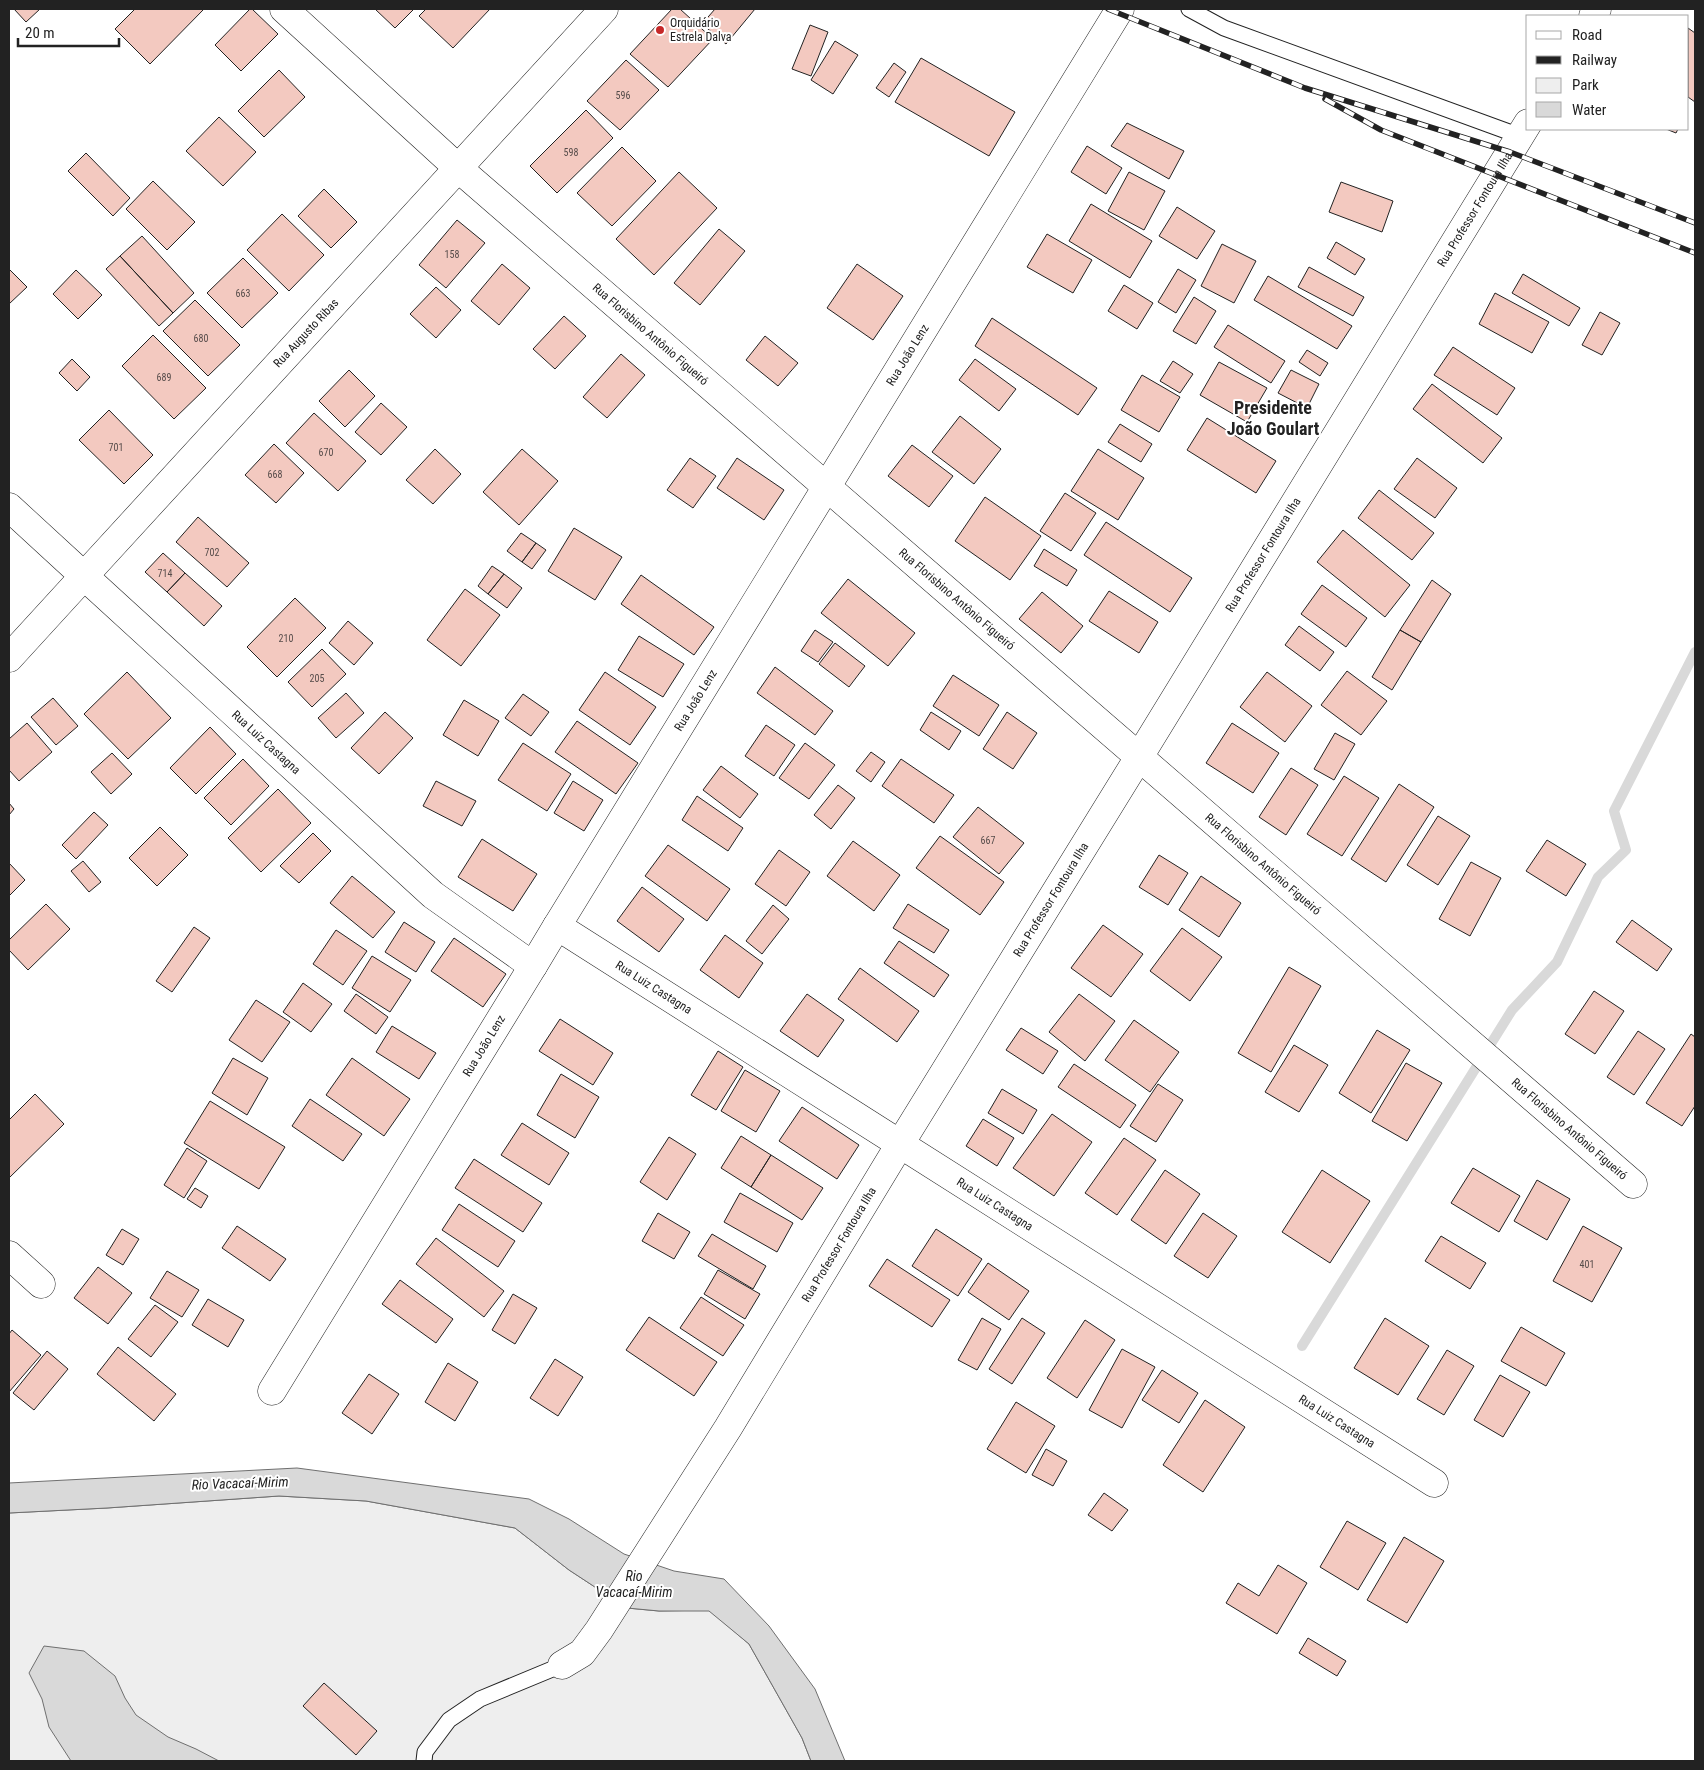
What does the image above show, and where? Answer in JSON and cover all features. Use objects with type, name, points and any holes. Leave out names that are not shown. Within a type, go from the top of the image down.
[{"type":"street","name":"Rua Florisbino Antônio Figueiró","points":[[284,9],[458,168],[1633,1184]]},
{"type":"street","name":"Rua Augusto Ribas","points":[[9,658],[604,9]]},
{"type":"street","name":"Rua João Lenz","points":[[272,1391],[1120,9]]},
{"type":"street","name":"Rua Professor Fontoura Ilha","points":[[562,1665],[582,1654],[599,1630],[728,1428],[900,1144],[1524,130]]},
{"type":"street","name":"Rua Luiz Castagna","points":[[9,507],[433,896],[533,966]]},
{"type":"street","name":"Rua Luiz Castagna","points":[[557,926],[1434,1483]]},
{"type":"street","points":[[9,1255],[41,1284]]},
{"type":"lane","points":[[1189,9],[1224,28],[1524,130]]},
{"type":"lane","points":[[424,1761],[425,1752],[449,1720],[480,1699],[562,1665]]},
{"type":"green space","points":[[279,1496],[366,1501],[515,1528],[569,1570],[627,1608],[659,1611],[709,1610],[749,1644],[802,1738],[811,1761],[9,1761],[9,1513]]},
{"type":"water","name":"Rio Vacacaí-Mirim","points":[[297,1468],[529,1499],[569,1519],[624,1554],[674,1571],[724,1579],[769,1626],[815,1689],[845,1761],[811,1761],[802,1738],[749,1644],[709,1611],[659,1611],[627,1608],[569,1570],[515,1528],[366,1501],[279,1496],[9,1513],[9,1483]]},
{"type":"water","points":[[44,1646],[84,1651],[115,1676],[125,1698],[136,1715],[168,1737],[219,1761],[71,1761],[49,1727],[42,1699],[29,1673]]},
{"type":"building","points":[[14,9],[40,9],[26,22]]},
{"type":"building","points":[[135,9],[204,9],[150,64],[115,29]]},
{"type":"building","points":[[250,9],[278,34],[241,71],[215,45]]},
{"type":"building","points":[[375,9],[414,9],[395,28]]},
{"type":"building","points":[[426,9],[490,9],[453,48],[419,16]]},
{"type":"building","points":[[672,9],[680,9],[713,39],[668,87],[630,54]]},
{"type":"building","points":[[715,9],[755,9],[726,44],[702,24]]},
{"type":"building","points":[[810,25],[828,32],[811,76],[792,69]]},
{"type":"building","points":[[1689,29],[1695,33],[1695,102],[1689,98]]},
{"type":"building","points":[[835,41],[858,55],[833,94],[811,80]]},
{"type":"building","points":[[921,58],[1015,112],[989,156],[895,102]]},
{"type":"building","points":[[626,60],[659,90],[620,130],[587,101]]},
{"type":"building","points":[[894,63],[906,72],[889,97],[876,88]]},
{"type":"building","points":[[279,70],[305,97],[264,137],[238,111]]},
{"type":"building","points":[[586,110],[613,138],[557,193],[530,166]]},
{"type":"building","points":[[219,117],[256,152],[223,186],[186,151]]},
{"type":"building","points":[[1127,123],[1184,151],[1169,179],[1111,146]]},
{"type":"building","points":[[1087,146],[1122,168],[1106,194],[1071,172]]},
{"type":"building","points":[[622,147],[656,181],[612,226],[577,193]]},
{"type":"building","points":[[86,153],[130,198],[113,216],[68,171]]},
{"type":"building","points":[[679,172],[717,208],[654,275],[616,239]]},
{"type":"building","points":[[1129,172],[1165,191],[1144,230],[1108,211]]},
{"type":"building","points":[[153,181],[195,222],[167,250],[126,209]]},
{"type":"building","points":[[1341,182],[1393,201],[1382,232],[1329,212]]},
{"type":"building","points":[[324,189],[357,222],[331,248],[298,216]]},
{"type":"building","points":[[1091,204],[1152,241],[1130,278],[1069,241]]},
{"type":"building","points":[[1177,207],[1215,231],[1197,259],[1159,236]]},
{"type":"building","points":[[282,214],[324,255],[289,291],[247,250]]},
{"type":"building","points":[[457,220],[485,243],[446,288],[419,265]]},
{"type":"building","points":[[719,229],[745,251],[700,305],[674,283]]},
{"type":"building","points":[[1047,234],[1092,260],[1073,293],[1027,267]]},
{"type":"building","points":[[142,236],[194,293],[173,313],[120,256]]},
{"type":"building","points":[[1336,242],[1365,259],[1355,275],[1327,258]]},
{"type":"building","points":[[1222,244],[1256,261],[1234,303],[1201,286]]},
{"type":"building","points":[[120,256],[173,313],[159,326],[106,269]]},
{"type":"building","points":[[243,258],[278,293],[242,328],[207,293]]},
{"type":"building","points":[[502,264],[530,288],[499,325],[471,301]]},
{"type":"building","points":[[857,264],[903,296],[873,340],[827,308]]},
{"type":"building","points":[[1309,267],[1364,297],[1353,316],[1298,287]]},
{"type":"building","points":[[9,269],[27,287],[9,304]]},
{"type":"building","points":[[1178,269],[1196,280],[1176,313],[1158,302]]},
{"type":"building","points":[[76,270],[102,295],[78,319],[53,294]]},
{"type":"building","points":[[1523,274],[1580,308],[1569,326],[1512,293]]},
{"type":"building","points":[[1268,276],[1352,326],[1337,349],[1254,300]]},
{"type":"building","points":[[1124,285],[1153,303],[1137,329],[1108,311]]},
{"type":"building","points":[[436,287],[461,310],[436,338],[410,314]]},
{"type":"building","points":[[1495,293],[1549,322],[1532,353],[1479,324]]},
{"type":"building","points":[[1194,297],[1216,311],[1196,344],[1173,331]]},
{"type":"building","points":[[195,300],[240,345],[208,376],[163,331]]},
{"type":"building","points":[[1600,312],[1620,323],[1602,355],[1582,345]]},
{"type":"building","points":[[564,316],[586,336],[555,369],[533,349]]},
{"type":"building","points":[[992,318],[1097,388],[1078,415],[975,346]]},
{"type":"building","points":[[1228,325],[1285,361],[1271,383],[1214,347]]},
{"type":"building","points":[[153,335],[206,388],[174,419],[122,366]]},
{"type":"building","points":[[765,336],[798,363],[778,386],[746,360]]},
{"type":"building","points":[[1453,347],[1515,388],[1497,415],[1434,375]]},
{"type":"building","points":[[1307,350],[1328,363],[1320,376],[1299,362]]},
{"type":"building","points":[[621,354],[645,375],[607,418],[583,397]]},
{"type":"building","points":[[72,359],[90,377],[77,391],[59,373]]},
{"type":"building","points":[[975,359],[1016,389],[999,411],[959,380]]},
{"type":"building","points":[[1173,361],[1193,374],[1180,393],[1160,381]]},
{"type":"building","points":[[1219,362],[1267,388],[1247,422],[1200,395]]},
{"type":"building","points":[[349,370],[375,396],[345,427],[319,401]]},
{"type":"building","points":[[1291,370],[1319,384],[1307,408],[1278,393]]},
{"type":"building","points":[[1142,375],[1180,397],[1159,432],[1121,410]]},
{"type":"building","points":[[1432,384],[1502,438],[1483,463],[1413,409]]},
{"type":"building","points":[[381,403],[407,427],[381,455],[355,432]]},
{"type":"building","points":[[109,410],[153,455],[124,484],[79,440]]},
{"type":"building","points":[[314,413],[366,461],[338,491],[286,443]]},
{"type":"building","points":[[960,416],[1001,449],[974,484],[932,452]]},
{"type":"building","points":[[1207,418],[1276,461],[1256,493],[1187,450]]},
{"type":"building","points":[[1120,424],[1152,444],[1141,462],[1108,442]]},
{"type":"building","points":[[274,444],[304,473],[276,503],[245,475]]},
{"type":"building","points":[[912,445],[953,476],[929,507],[888,476]]},
{"type":"building","points":[[435,449],[461,474],[433,504],[406,480]]},
{"type":"building","points":[[522,449],[558,481],[519,525],[483,492]]},
{"type":"building","points":[[1098,449],[1144,478],[1118,520],[1071,491]]},
{"type":"building","points":[[690,458],[716,476],[693,508],[667,490]]},
{"type":"building","points":[[737,458],[784,490],[764,520],[717,488]]},
{"type":"building","points":[[1417,458],[1457,488],[1435,518],[1394,489]]},
{"type":"building","points":[[1379,490],[1434,533],[1412,560],[1358,518]]},
{"type":"building","points":[[1065,493],[1096,513],[1071,551],[1040,531]]},
{"type":"building","points":[[985,497],[1041,536],[1010,580],[955,541]]},
{"type":"building","points":[[198,517],[249,563],[227,587],[176,542]]},
{"type":"building","points":[[1106,522],[1192,578],[1170,612],[1084,555]]},
{"type":"building","points":[[574,528],[622,557],[595,600],[548,571]]},
{"type":"building","points":[[1343,530],[1410,585],[1385,617],[1317,562]]},
{"type":"building","points":[[521,533],[536,543],[522,562],[507,551]]},
{"type":"building","points":[[536,543],[546,550],[532,569],[522,562]]},
{"type":"building","points":[[1044,549],[1077,570],[1067,586],[1034,566]]},
{"type":"building","points":[[163,553],[185,573],[167,592],[145,572]]},
{"type":"building","points":[[492,566],[504,574],[488,594],[478,586]]},
{"type":"building","points":[[185,573],[222,606],[204,626],[167,592]]},
{"type":"building","points":[[504,574],[522,588],[507,608],[488,594]]},
{"type":"building","points":[[641,575],[714,627],[694,655],[621,604]]},
{"type":"building","points":[[848,579],[915,633],[888,666],[821,613]]},
{"type":"building","points":[[1432,580],[1451,594],[1421,642],[1400,630]]},
{"type":"building","points":[[1322,585],[1367,618],[1346,647],[1301,614]]},
{"type":"building","points":[[465,589],[500,615],[461,666],[427,640]]},
{"type":"building","points":[[1109,591],[1158,622],[1139,653],[1089,621]]},
{"type":"building","points":[[1042,592],[1083,626],[1061,653],[1019,619]]},
{"type":"building","points":[[295,598],[326,628],[277,677],[247,647]]},
{"type":"building","points":[[348,621],[373,643],[354,665],[329,643]]},
{"type":"building","points":[[1299,626],[1334,652],[1320,671],[1285,645]]},
{"type":"building","points":[[815,630],[833,642],[818,662],[801,651]]},
{"type":"building","points":[[1400,630],[1421,642],[1392,690],[1372,677]]},
{"type":"building","points":[[639,636],[684,664],[663,697],[618,670]]},
{"type":"building","points":[[835,643],[865,666],[849,687],[819,664]]},
{"type":"building","points":[[322,649],[346,674],[312,707],[288,682]]},
{"type":"building","points":[[775,667],[833,711],[815,735],[757,693]]},
{"type":"building","points":[[1347,671],[1387,701],[1361,735],[1321,705]]},
{"type":"building","points":[[127,672],[171,718],[128,759],[84,714]]},
{"type":"building","points":[[605,672],[656,707],[630,745],[579,710]]},
{"type":"building","points":[[1267,672],[1312,706],[1285,742],[1240,707]]},
{"type":"building","points":[[953,675],[999,705],[979,736],[933,706]]},
{"type":"building","points":[[346,693],[364,713],[336,738],[318,718]]},
{"type":"building","points":[[523,694],[549,712],[531,736],[505,718]]},
{"type":"building","points":[[53,698],[78,726],[56,745],[31,717]]},
{"type":"building","points":[[464,700],[499,721],[478,756],[443,735]]},
{"type":"building","points":[[385,712],[413,738],[379,774],[351,748]]},
{"type":"building","points":[[931,712],[961,731],[949,750],[920,730]]},
{"type":"building","points":[[1007,712],[1037,733],[1013,769],[983,749]]},
{"type":"building","points":[[577,721],[638,763],[616,794],[555,752]]},
{"type":"building","points":[[27,723],[52,752],[19,781],[9,770],[9,739]]},
{"type":"building","points":[[1232,723],[1279,753],[1253,793],[1206,763]]},
{"type":"building","points":[[766,725],[795,745],[774,776],[745,756]]},
{"type":"building","points":[[210,727],[236,754],[196,794],[170,768]]},
{"type":"building","points":[[1335,733],[1355,744],[1334,780],[1314,769]]},
{"type":"building","points":[[523,743],[571,774],[547,811],[498,780]]},
{"type":"building","points":[[805,743],[835,765],[809,799],[779,778]]},
{"type":"building","points":[[871,752],[885,762],[871,782],[856,771]]},
{"type":"building","points":[[112,753],[132,774],[111,794],[91,772]]},
{"type":"building","points":[[243,759],[269,786],[231,825],[204,798]]},
{"type":"building","points":[[901,759],[954,795],[934,823],[882,786]]},
{"type":"building","points":[[721,766],[758,794],[740,818],[703,790]]},
{"type":"building","points":[[1291,768],[1318,785],[1286,835],[1259,817]]},
{"type":"building","points":[[1344,776],[1379,798],[1342,856],[1307,834]]},
{"type":"building","points":[[436,781],[476,801],[462,826],[423,806]]},
{"type":"building","points":[[573,781],[603,800],[584,831],[554,813]]},
{"type":"building","points":[[1399,784],[1434,807],[1386,882],[1351,859]]},
{"type":"building","points":[[838,785],[855,798],[831,829],[814,815]]},
{"type":"building","points":[[278,789],[311,823],[261,872],[228,838]]},
{"type":"building","points":[[697,796],[743,828],[728,851],[682,820]]},
{"type":"building","points":[[9,803],[14,809],[9,815]]},
{"type":"building","points":[[978,807],[1024,843],[999,874],[953,837]]},
{"type":"building","points":[[94,812],[108,825],[76,859],[62,845]]},
{"type":"building","points":[[1438,816],[1470,836],[1438,885],[1407,865]]},
{"type":"building","points":[[160,827],[188,855],[157,886],[129,858]]},
{"type":"building","points":[[313,833],[331,851],[299,883],[280,866]]},
{"type":"building","points":[[940,836],[1004,882],[980,915],[916,868]]},
{"type":"building","points":[[482,839],[537,874],[513,911],[458,877]]},
{"type":"building","points":[[1547,840],[1586,864],[1566,896],[1526,871]]},
{"type":"building","points":[[853,841],[900,875],[874,911],[827,876]]},
{"type":"building","points":[[668,845],[730,889],[707,921],[645,876]]},
{"type":"building","points":[[779,850],[810,872],[786,906],[755,884]]},
{"type":"building","points":[[1159,855],[1188,873],[1168,905],[1139,887]]},
{"type":"building","points":[[83,861],[101,882],[89,892],[71,871]]},
{"type":"building","points":[[1471,862],[1501,878],[1470,936],[1439,919]]},
{"type":"building","points":[[9,863],[25,880],[9,896]]},
{"type":"building","points":[[352,876],[395,912],[373,938],[330,903]]},
{"type":"building","points":[[1201,876],[1241,903],[1219,937],[1179,910]]},
{"type":"building","points":[[642,887],[684,919],[659,952],[617,921]]},
{"type":"building","points":[[46,904],[70,929],[28,970],[9,950],[9,940]]},
{"type":"building","points":[[908,904],[949,930],[934,953],[893,928]]},
{"type":"building","points":[[773,905],[789,919],[762,954],[746,941]]},
{"type":"building","points":[[1632,920],[1672,949],[1657,971],[1616,942]]},
{"type":"building","points":[[404,922],[435,942],[416,972],[385,952]]},
{"type":"building","points":[[1103,925],[1143,954],[1111,997],[1071,968]]},
{"type":"building","points":[[194,927],[210,938],[172,992],[156,981]]},
{"type":"building","points":[[1182,928],[1222,957],[1190,1001],[1150,971]]},
{"type":"building","points":[[336,930],[367,951],[343,985],[313,964]]},
{"type":"building","points":[[725,935],[763,963],[739,998],[700,970]]},
{"type":"building","points":[[454,938],[506,974],[483,1007],[431,971]]},
{"type":"building","points":[[899,941],[949,975],[934,997],[884,963]]},
{"type":"building","points":[[372,956],[411,980],[390,1012],[352,988]]},
{"type":"building","points":[[1289,967],[1321,986],[1271,1072],[1238,1053]]},
{"type":"building","points":[[860,968],[919,1011],[897,1042],[838,999]]},
{"type":"building","points":[[303,983],[332,1004],[311,1032],[283,1012]]},
{"type":"building","points":[[1594,991],[1624,1011],[1595,1054],[1565,1034]]},
{"type":"building","points":[[356,994],[388,1017],[376,1034],[344,1011]]},
{"type":"building","points":[[807,994],[844,1020],[818,1057],[780,1031]]},
{"type":"building","points":[[1079,994],[1115,1021],[1085,1061],[1049,1032]]},
{"type":"building","points":[[256,1000],[290,1022],[262,1062],[229,1040]]},
{"type":"building","points":[[560,1019],[613,1053],[593,1085],[539,1051]]},
{"type":"building","points":[[1134,1020],[1179,1052],[1150,1092],[1105,1060]]},
{"type":"building","points":[[392,1026],[436,1053],[419,1079],[376,1052]]},
{"type":"building","points":[[1021,1028],[1058,1051],[1043,1074],[1006,1050]]},
{"type":"building","points":[[1377,1030],[1410,1050],[1371,1113],[1339,1093]]},
{"type":"building","points":[[1638,1031],[1665,1049],[1634,1095],[1607,1077]]},
{"type":"building","points":[[1691,1034],[1695,1037],[1695,1106],[1682,1126],[1646,1103]]},
{"type":"building","points":[[1294,1045],[1328,1065],[1299,1112],[1265,1092]]},
{"type":"building","points":[[718,1051],[743,1067],[716,1110],[691,1095]]},
{"type":"building","points":[[233,1058],[268,1078],[247,1115],[212,1093]]},
{"type":"building","points":[[352,1058],[410,1099],[384,1136],[326,1095]]},
{"type":"building","points":[[1406,1063],[1442,1083],[1407,1141],[1372,1121]]},
{"type":"building","points":[[1074,1064],[1136,1105],[1120,1128],[1058,1087]]},
{"type":"building","points":[[745,1070],[780,1091],[756,1132],[721,1111]]},
{"type":"building","points":[[561,1074],[599,1097],[575,1138],[537,1115]]},
{"type":"building","points":[[1158,1084],[1183,1100],[1156,1142],[1130,1126]]},
{"type":"building","points":[[1002,1089],[1037,1110],[1023,1134],[988,1113]]},
{"type":"building","points":[[35,1094],[64,1124],[9,1178],[9,1120]]},
{"type":"building","points":[[310,1099],[362,1134],[343,1161],[292,1126]]},
{"type":"building","points":[[210,1101],[285,1147],[259,1189],[184,1143]]},
{"type":"building","points":[[802,1107],[859,1145],[837,1179],[779,1141]]},
{"type":"building","points":[[1052,1114],[1092,1142],[1054,1196],[1013,1168]]},
{"type":"building","points":[[983,1119],[1014,1138],[997,1166],[966,1146]]},
{"type":"building","points":[[522,1123],[569,1153],[549,1185],[501,1155]]},
{"type":"building","points":[[741,1136],[771,1155],[751,1187],[721,1168]]},
{"type":"building","points":[[669,1137],[696,1154],[667,1200],[640,1182]]},
{"type":"building","points":[[1124,1138],[1156,1160],[1117,1215],[1085,1193]]},
{"type":"building","points":[[187,1148],[207,1161],[184,1198],[164,1185]]},
{"type":"building","points":[[771,1155],[823,1188],[802,1220],[751,1187]]},
{"type":"building","points":[[474,1159],[542,1203],[523,1232],[455,1188]]},
{"type":"building","points":[[1473,1168],[1520,1196],[1499,1232],[1451,1203]]},
{"type":"building","points":[[1165,1170],[1200,1194],[1166,1244],[1131,1220]]},
{"type":"building","points":[[1322,1170],[1370,1201],[1330,1263],[1282,1232]]},
{"type":"building","points":[[1537,1180],[1570,1199],[1547,1240],[1514,1221]]},
{"type":"building","points":[[195,1188],[208,1196],[201,1208],[187,1199]]},
{"type":"building","points":[[740,1193],[793,1223],[777,1252],[724,1222]]},
{"type":"building","points":[[459,1204],[515,1241],[498,1267],[442,1230]]},
{"type":"building","points":[[658,1213],[690,1232],[674,1259],[642,1241]]},
{"type":"building","points":[[1203,1213],[1237,1236],[1208,1278],[1174,1256]]},
{"type":"building","points":[[237,1226],[286,1259],[270,1281],[222,1248]]},
{"type":"building","points":[[1583,1226],[1622,1248],[1592,1302],[1553,1281]]},
{"type":"building","points":[[122,1229],[139,1239],[123,1265],[106,1255]]},
{"type":"building","points":[[936,1229],[982,1259],[958,1296],[912,1266]]},
{"type":"building","points":[[712,1234],[766,1266],[753,1289],[698,1256]]},
{"type":"building","points":[[1441,1236],[1486,1263],[1470,1289],[1425,1261]]},
{"type":"building","points":[[436,1238],[504,1291],[484,1317],[416,1264]]},
{"type":"building","points":[[887,1259],[950,1300],[932,1327],[869,1286]]},
{"type":"building","points":[[988,1263],[1029,1291],[1009,1320],[968,1292]]},
{"type":"building","points":[[98,1267],[132,1293],[108,1324],[74,1298]]},
{"type":"building","points":[[718,1270],[760,1294],[745,1319],[704,1294]]},
{"type":"building","points":[[167,1271],[199,1290],[182,1317],[150,1298]]},
{"type":"building","points":[[400,1280],[453,1319],[436,1343],[382,1304]]},
{"type":"building","points":[[513,1294],[537,1308],[515,1344],[492,1330]]},
{"type":"building","points":[[701,1297],[744,1325],[723,1356],[680,1328]]},
{"type":"building","points":[[208,1299],[244,1320],[228,1347],[192,1325]]},
{"type":"building","points":[[155,1305],[178,1322],[151,1357],[128,1339]]},
{"type":"building","points":[[649,1317],[717,1362],[694,1396],[626,1350]]},
{"type":"building","points":[[982,1318],[1001,1329],[977,1370],[958,1360]]},
{"type":"building","points":[[1022,1318],[1045,1333],[1012,1384],[989,1369]]},
{"type":"building","points":[[1385,1318],[1429,1346],[1398,1395],[1354,1368]]},
{"type":"building","points":[[1085,1320],[1115,1340],[1077,1398],[1047,1378]]},
{"type":"building","points":[[1521,1327],[1565,1353],[1546,1386],[1501,1361]]},
{"type":"building","points":[[12,1330],[41,1355],[9,1392],[9,1334]]},
{"type":"building","points":[[118,1347],[176,1394],[154,1421],[97,1374]]},
{"type":"building","points":[[1122,1349],[1155,1367],[1122,1428],[1089,1410]]},
{"type":"building","points":[[1447,1350],[1474,1366],[1444,1415],[1417,1399]]},
{"type":"building","points":[[47,1351],[68,1369],[34,1410],[13,1393]]},
{"type":"building","points":[[555,1359],[583,1377],[558,1416],[530,1398]]},
{"type":"building","points":[[448,1363],[478,1382],[455,1421],[425,1402]]},
{"type":"building","points":[[1162,1370],[1198,1393],[1179,1423],[1142,1400]]},
{"type":"building","points":[[369,1374],[399,1394],[372,1434],[342,1413]]},
{"type":"building","points":[[1500,1375],[1530,1392],[1503,1437],[1474,1420]]},
{"type":"building","points":[[1205,1400],[1245,1427],[1203,1492],[1163,1465]]},
{"type":"building","points":[[1016,1402],[1055,1426],[1026,1473],[987,1449]]},
{"type":"building","points":[[1046,1449],[1067,1461],[1053,1486],[1032,1475]]},
{"type":"building","points":[[1104,1493],[1128,1510],[1112,1531],[1088,1515]]},
{"type":"building","points":[[1347,1521],[1386,1543],[1358,1590],[1320,1567]]},
{"type":"building","points":[[1404,1537],[1444,1561],[1407,1623],[1367,1600]]},
{"type":"building","points":[[1278,1565],[1307,1583],[1277,1634],[1226,1603],[1238,1583],[1259,1596]]},
{"type":"building","points":[[1308,1638],[1346,1661],[1337,1676],[1299,1653]]},
{"type":"building","points":[[324,1683],[377,1731],[356,1755],[303,1706]]},
{"type":"waterway","points":[[1302,1346],[1512,1010],[1557,962],[1598,877],[1626,850],[1614,811],[1695,652]]},
{"type":"railway","points":[[1108,9],[1305,88],[1510,152],[1695,223]]},
{"type":"railway","points":[[1325,99],[1381,130],[1695,253]]},
{"type":"place","name":"Orquidário Estrela Dalva","points":[[660,30]]},
{"type":"district","name":"Presidente João Goulart","points":[[1273,417]]}]
